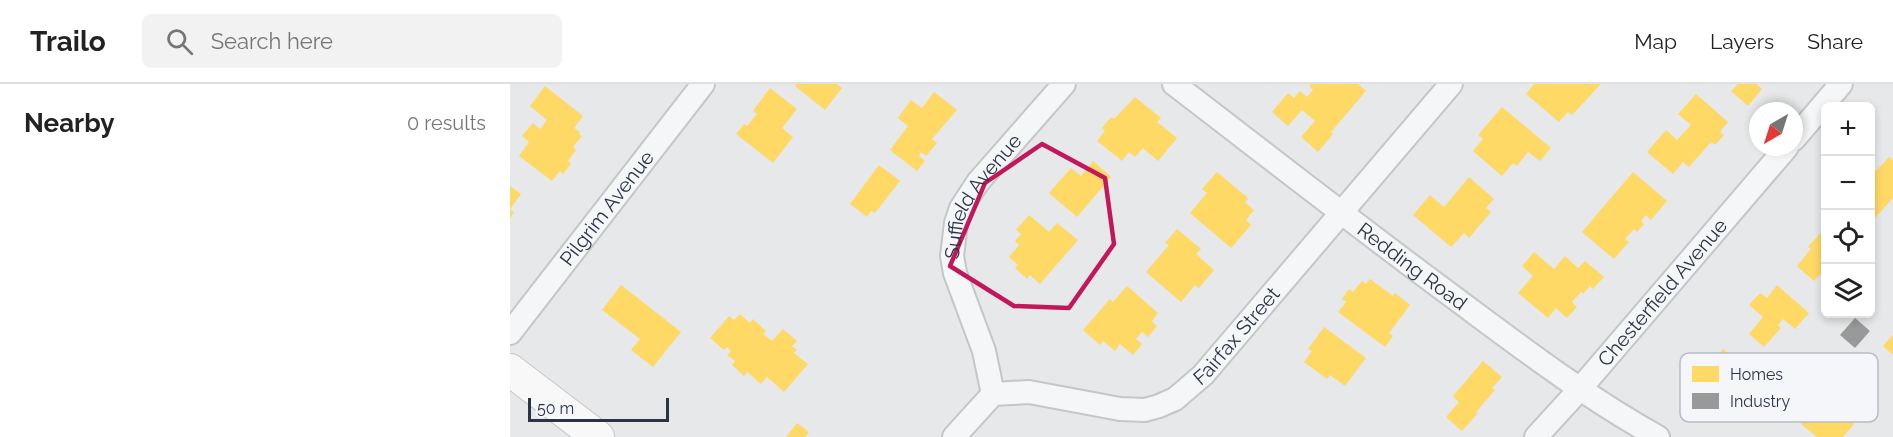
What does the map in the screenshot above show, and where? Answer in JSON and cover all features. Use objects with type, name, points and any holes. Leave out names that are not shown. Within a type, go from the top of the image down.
[{"type":"street","name":"Pilgrim Avenue","points":[[510,333],[703,84]]},
{"type":"street","name":"Suffield Avenue","points":[[993,394],[984,351],[955,273],[952,256],[956,223],[961,208],[973,188],[1064,84]]},
{"type":"street","name":"Redding Road","points":[[1174,84],[1413,268],[1579,390],[1658,437]]},
{"type":"street","name":"Fairfax Street","points":[[993,394],[1029,392],[1145,410],[1167,404],[1185,392],[1203,375],[1450,84]]},
{"type":"street","points":[[1803,128],[1841,84]]},
{"type":"street","name":"Chesterfield Avenue","points":[[1536,437],[1779,156]]},
{"type":"street","points":[[510,370],[598,437]]},
{"type":"street","points":[[954,437],[993,394]]},
{"type":"highlighted area","points":[[1042,144],[1105,178],[1114,244],[1069,308],[1014,306],[950,266],[985,183]]},
{"type":"building: Homes","points":[[796,84],[837,84],[842,88],[825,110],[795,86]]},
{"type":"building: Homes","points":[[1311,84],[1358,84],[1366,91],[1331,132],[1333,134],[1318,152],[1301,137],[1315,121],[1302,110],[1288,126],[1272,112],[1288,93],[1294,98],[1300,91],[1307,97],[1313,90],[1309,86]]},
{"type":"building: Homes","points":[[1534,84],[1601,84],[1572,115],[1568,112],[1559,122],[1526,94]]},
{"type":"building: Homes","points":[[1738,84],[1758,84],[1762,89],[1748,106],[1731,91]]},
{"type":"building: Homes","points":[[545,86],[583,116],[574,128],[582,136],[573,147],[576,150],[568,161],[571,164],[563,174],[560,171],[552,181],[519,156],[529,142],[522,136],[533,123],[540,129],[547,120],[530,106]]},
{"type":"building: Homes","points":[[770,88],[797,109],[782,128],[793,137],[773,163],[736,134],[757,114],[753,111]]},
{"type":"building: Homes","points":[[934,92],[957,110],[932,139],[937,143],[926,156],[921,152],[919,156],[925,161],[917,171],[890,150],[908,126],[898,118],[911,100],[922,108]]},
{"type":"building: Homes","points":[[1696,94],[1728,122],[1720,132],[1724,135],[1715,145],[1711,142],[1689,167],[1683,162],[1673,174],[1647,152],[1666,130],[1677,140],[1691,125],[1678,114]]},
{"type":"building: Homes","points":[[1135,97],[1161,118],[1157,122],[1177,138],[1158,161],[1143,148],[1135,157],[1129,152],[1122,161],[1097,141],[1105,131],[1102,128],[1111,117],[1114,119]]},
{"type":"building: Homes","points":[[1502,107],[1551,148],[1540,161],[1528,152],[1517,166],[1513,163],[1502,176],[1473,151],[1483,139],[1478,135]]},
{"type":"building: Homes","points":[[1889,157],[1893,160],[1893,198],[1875,218],[1875,170]]},
{"type":"building: Homes","points":[[1093,161],[1111,177],[1077,217],[1049,193],[1071,168],[1081,176]]},
{"type":"building: Homes","points":[[879,165],[900,181],[875,213],[871,211],[867,217],[850,204]]},
{"type":"building: Homes","points":[[1217,172],[1248,198],[1245,202],[1254,210],[1246,220],[1251,225],[1231,248],[1190,213],[1207,193],[1202,189]]},
{"type":"building: Homes","points":[[1633,172],[1667,201],[1651,220],[1646,215],[1641,221],[1644,224],[1637,232],[1634,229],[1625,239],[1629,242],[1614,259],[1582,232]]},
{"type":"building: Homes","points":[[1469,177],[1494,199],[1486,208],[1491,212],[1469,238],[1464,233],[1451,247],[1413,215],[1430,195],[1444,207]]},
{"type":"building: Homes","points":[[510,186],[521,194],[510,209]]},
{"type":"building: Homes","points":[[1029,215],[1049,232],[1057,223],[1078,240],[1040,284],[1030,275],[1027,279],[1015,268],[1018,265],[1009,257],[1019,245],[1015,241],[1021,234],[1016,230]]},
{"type":"building: Homes","points":[[1177,229],[1201,249],[1196,254],[1214,270],[1199,288],[1195,285],[1181,302],[1146,272],[1169,245],[1165,243]]},
{"type":"building: Homes","points":[[1821,233],[1821,273],[1814,281],[1797,266],[1811,249],[1808,247]]},
{"type":"building: Homes","points":[[1534,252],[1554,269],[1565,256],[1578,268],[1585,261],[1604,277],[1593,289],[1590,286],[1583,294],[1581,292],[1572,302],[1577,307],[1567,318],[1556,308],[1548,318],[1518,293],[1533,276],[1522,266]]},
{"type":"building: Homes","points":[[1370,279],[1393,296],[1395,293],[1410,305],[1389,333],[1393,336],[1385,347],[1338,312],[1346,302],[1342,299],[1349,289],[1353,292],[1362,281],[1366,284]]},
{"type":"building: Homes","points":[[621,285],[681,332],[653,367],[631,350],[640,339],[602,310]]},
{"type":"building: Homes","points":[[1777,285],[1809,313],[1795,329],[1783,319],[1778,325],[1781,328],[1764,347],[1749,334],[1763,317],[1749,305],[1760,293],[1767,298]]},
{"type":"building: Homes","points":[[1127,286],[1158,313],[1152,321],[1157,326],[1148,337],[1142,332],[1136,339],[1142,344],[1133,355],[1120,344],[1115,351],[1103,341],[1100,345],[1083,330],[1110,299],[1113,302]]},
{"type":"building: Homes","points":[[740,314],[750,323],[753,319],[766,331],[763,334],[772,341],[783,329],[797,341],[792,346],[797,350],[794,353],[808,364],[784,392],[767,377],[761,384],[747,372],[744,376],[732,365],[735,361],[727,355],[731,351],[727,347],[724,350],[710,338],[729,316],[734,320]]},
{"type":"building: Homes","points":[[1324,327],[1366,358],[1345,386],[1330,375],[1327,379],[1304,362],[1312,351],[1308,349]]},
{"type":"building: Homes","points":[[1893,335],[1893,355],[1883,346]]},
{"type":"building: Homes","points":[[1483,361],[1502,377],[1492,388],[1495,390],[1476,412],[1478,413],[1462,431],[1446,417],[1459,402],[1453,396]]},
{"type":"building: Homes","points":[[1803,422],[1852,422],[1854,424],[1843,437],[1817,437],[1801,424]]},
{"type":"building: Homes","points":[[797,423],[809,432],[805,437],[786,437]]},
{"type":"building: Industry","points":[[1855,318],[1870,331],[1855,348],[1840,335]]}]
